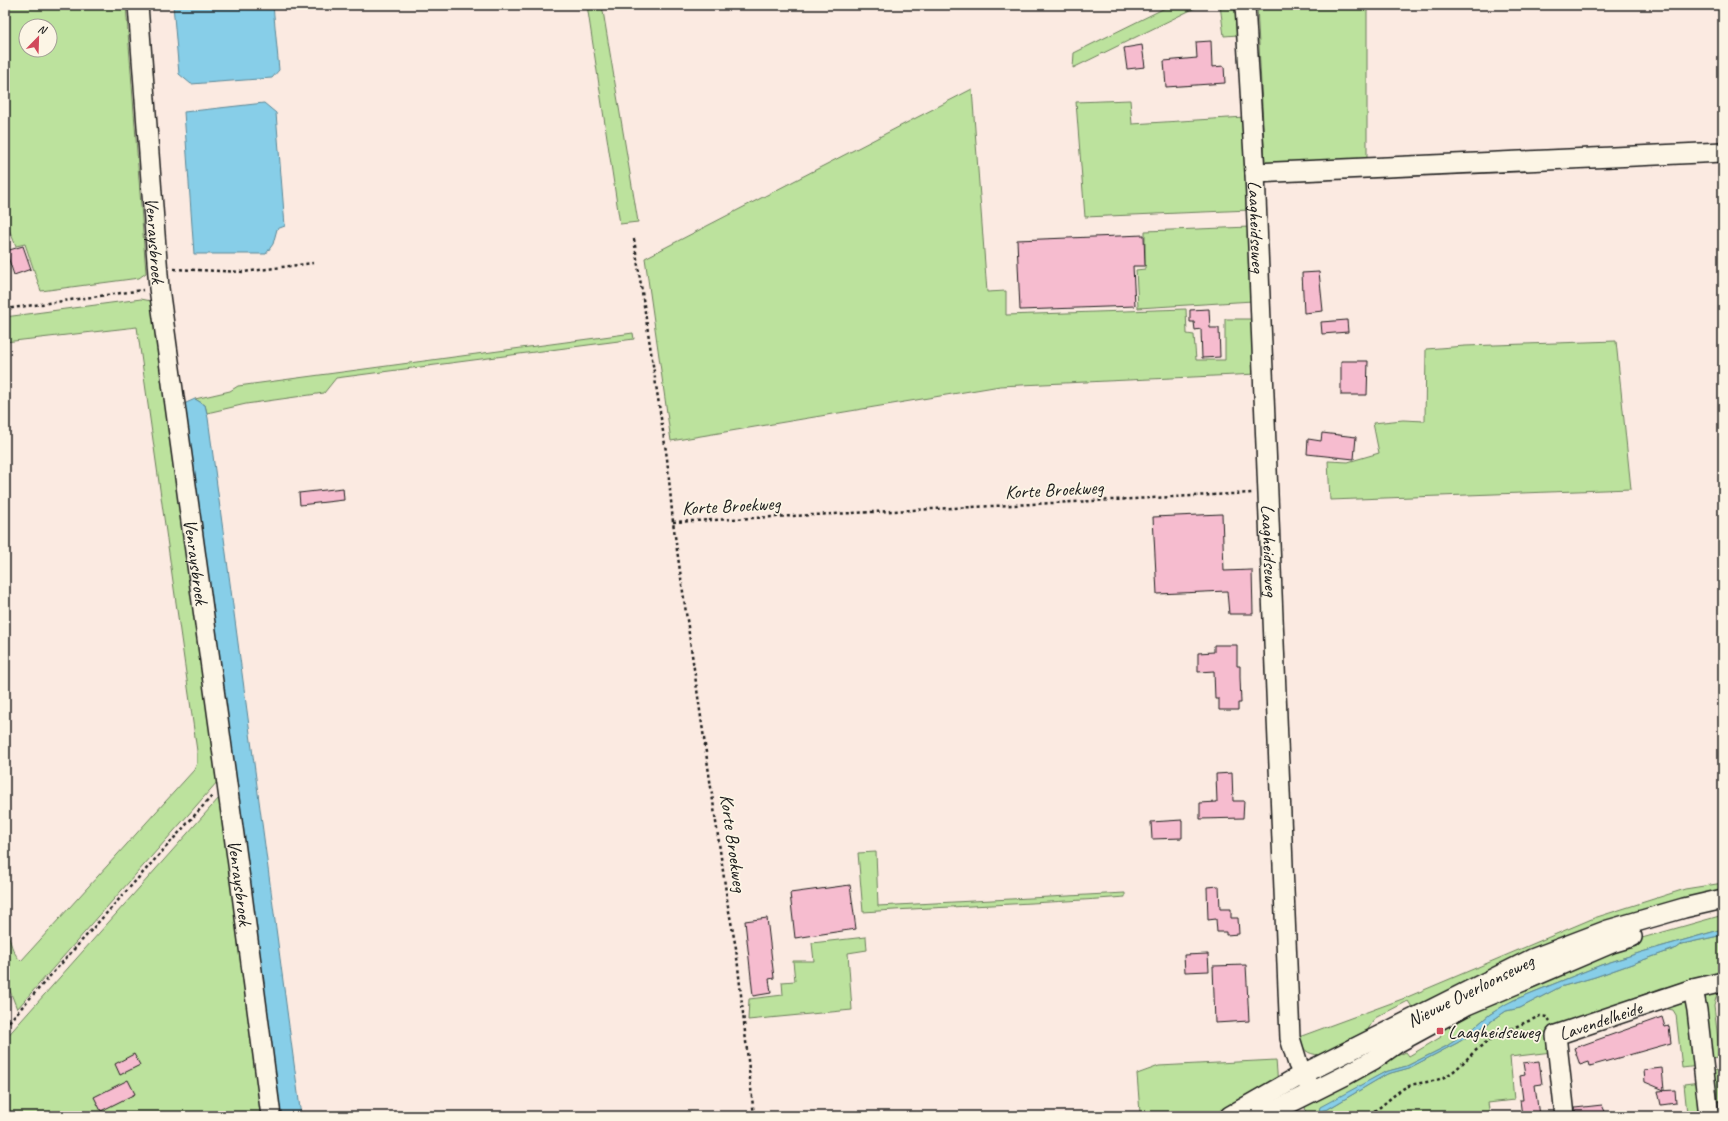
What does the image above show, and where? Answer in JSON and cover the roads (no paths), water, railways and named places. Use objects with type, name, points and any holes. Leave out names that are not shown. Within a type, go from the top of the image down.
[{"type":"street","name":"Venraysbroek","points":[[138,5],[158,279],[271,1116]]},
{"type":"street","name":"Laagheidseweg","points":[[1245,5],[1255,173],[1290,1038],[1298,1064],[1312,1091]]},
{"type":"street","points":[[1255,173],[1723,152]]},
{"type":"street","name":"Nieuwe Overloonseweg","points":[[1230,1116],[1303,1074],[1532,960],[1608,930],[1684,908],[1723,899]]},
{"type":"street","name":"Nieuwe Overloonseweg","points":[[1264,1116],[1346,1075],[1373,1060],[1397,1043],[1466,1005],[1612,943],[1689,920],[1723,913]]},
{"type":"street","name":"Lavendelheide","points":[[1565,1116],[1556,1035],[1693,989],[1723,982]]},
{"type":"street","points":[[1693,989],[1697,1010],[1709,1116]]},
{"type":"water","points":[[173,5],[273,5],[279,70],[272,78],[191,84],[179,74]]},
{"type":"water","points":[[264,103],[276,113],[285,226],[277,229],[273,244],[266,254],[194,254],[184,112]]},
{"type":"water","points":[[195,399],[205,405],[208,418],[301,1116],[280,1116],[181,412],[186,403]]},
{"type":"water","points":[[1723,929],[1723,935],[1682,944],[1677,948],[1595,977],[1560,987],[1520,1008],[1506,1011],[1457,1043],[1409,1068],[1387,1074],[1328,1109],[1319,1111],[1320,1107],[1385,1072],[1407,1066],[1445,1047],[1469,1032],[1489,1015],[1514,1000],[1601,965]]},
{"type":"place","name":"Laagheidseweg","points":[[1440,1031]]}]
